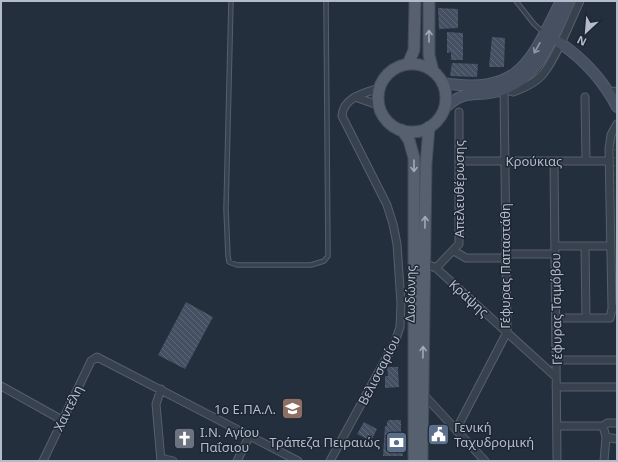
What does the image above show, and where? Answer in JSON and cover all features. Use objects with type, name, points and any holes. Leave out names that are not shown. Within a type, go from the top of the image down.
[{"type":"main road","points":[[408,64],[414,50],[415,1]]},
{"type":"main road","points":[[402,130],[415,132],[429,127],[438,120],[444,108],[446,94],[442,83],[433,71],[429,55],[429,1]]},
{"type":"main road","points":[[442,83],[461,86],[493,84],[508,78],[521,70],[529,62],[561,1]]},
{"type":"main road","points":[[444,108],[453,100],[464,94],[491,93],[504,89],[522,79],[538,64],[570,1]]},
{"type":"main road","points":[[560,43],[583,60],[613,91],[617,107]]},
{"type":"main road","points":[[378,105],[379,88],[390,72],[408,64],[421,65],[433,71]]},
{"type":"main road","name":"Δωδώνης","points":[[378,105],[386,120],[402,130],[409,140],[414,158],[414,461]]},
{"type":"main road","name":"Δωδώνης","points":[[422,461],[426,164],[429,127]]},
{"type":"street","points":[[504,89],[513,92],[539,78],[549,65],[580,1]]},
{"type":"street","points":[[355,97],[379,88]]},
{"type":"street","name":"Γέφυρας Παπαστάθη","points":[[456,430],[507,332],[504,89]]},
{"type":"street","points":[[355,97],[378,105]]},
{"type":"street","name":"Βελισσαρίου","points":[[330,461],[397,338],[400,323],[400,278],[393,224],[387,205],[342,116],[345,106],[355,97]]},
{"type":"street","points":[[585,98],[586,161]]},
{"type":"street","name":"Απελευθέρωσης","points":[[436,268],[454,251],[459,244],[460,112]]},
{"type":"street","points":[[556,318],[610,318],[614,308],[614,264],[611,246],[610,139],[617,124]]},
{"type":"street","name":"Κρούκιας","points":[[459,161],[610,161]]},
{"type":"street","name":"Γέφυρας Τσιμόβου","points":[[554,161],[557,458]]},
{"type":"street","points":[[555,246],[611,246]]},
{"type":"street","points":[[585,246],[586,318]]},
{"type":"street","points":[[454,251],[466,258],[555,254]]},
{"type":"street","points":[[424,263],[436,268]]},
{"type":"street","name":"Κράψης","points":[[436,268],[556,377]]},
{"type":"street","name":"Χαντέλη","points":[[43,461],[91,361],[95,357],[100,357],[161,389]]},
{"type":"street","points":[[556,360],[617,360]]},
{"type":"street","points":[[1,386],[62,420]]},
{"type":"street","points":[[556,387],[617,387]]},
{"type":"street","points":[[173,461],[161,459],[156,404],[161,389],[298,461]]},
{"type":"street","points":[[422,393],[485,461]]},
{"type":"street","points":[[557,426],[604,426],[607,423],[617,423]]},
{"type":"street","points":[[604,426],[606,437],[604,461]]},
{"type":"street","points":[[236,461],[250,435]]},
{"type":"street","points":[[606,437],[617,439]]},
{"type":"lane","points":[[231,1],[226,209],[228,256],[230,262],[237,265],[312,265],[324,261],[328,256],[326,1]]},
{"type":"lane","points":[[516,1],[544,34]]},
{"type":"green space","points":[[617,133],[617,258],[615,258],[614,140]]},
{"type":"building","points":[[438,8],[458,9],[458,28],[439,29]]},
{"type":"building","points":[[447,32],[463,33],[463,60],[451,60],[451,52],[447,53]]},
{"type":"building","points":[[492,37],[505,38],[504,67],[489,67]]},
{"type":"building","points":[[452,63],[478,64],[477,77],[450,76]]},
{"type":"building","points":[[186,302],[213,317],[185,369],[158,355]]},
{"type":"building","points":[[387,367],[398,367],[399,387],[385,388],[385,376],[388,376]]},
{"type":"building","points":[[389,420],[401,420],[401,450],[403,450],[403,456],[383,456],[385,426],[387,426],[387,422]]},
{"type":"building","points":[[364,422],[377,429],[371,441],[357,434]]},
{"type":"place","name":"1ο Ε.ΠΑ.Λ.","points":[[292,409]]},
{"type":"place","name":"Γενική Ταχυδρομική","points":[[438,434]]},
{"type":"place","name":"Ι.Ν. Αγίου Παΐσιου","points":[[184,439]]},
{"type":"place","name":"Τράπεζα Πειραιώς","points":[[396,442]]}]
